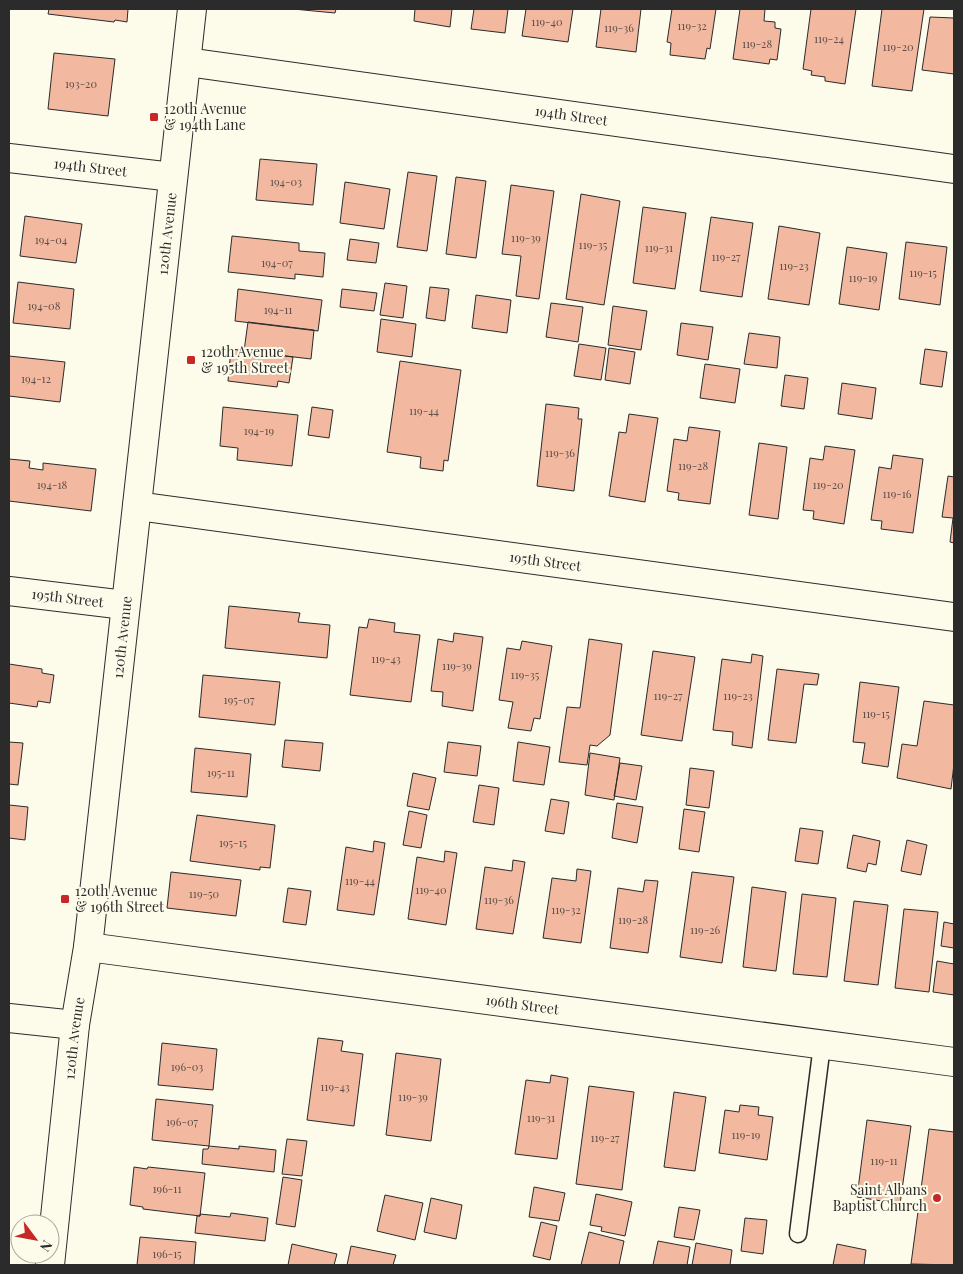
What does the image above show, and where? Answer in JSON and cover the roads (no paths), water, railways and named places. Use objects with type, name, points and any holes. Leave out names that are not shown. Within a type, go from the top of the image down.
[{"type":"street","name":"120th Avenue","points":[[50,1265],[75,1025],[88,947],[192,9]]},
{"type":"street","name":"194th Street","points":[[187,62],[954,169]]},
{"type":"street","name":"194th Street","points":[[9,158],[173,177]]},
{"type":"street","name":"195th Street","points":[[137,506],[954,616]]},
{"type":"street","name":"195th Street","points":[[9,591],[126,605]]},
{"type":"street","name":"196th Street","points":[[88,947],[954,1062]]},
{"type":"street","points":[[9,1018],[75,1025]]},
{"type":"lane","points":[[798,1234],[822,1045]]},
{"type":"place","name":"120th Avenue & 194th Lane","points":[[154,117]]},
{"type":"place","name":"120th Avenue & 195th Street","points":[[191,360]]},
{"type":"place","name":"120th Avenue & 196th Street","points":[[65,899]]},
{"type":"place","name":"Saint Albans Baptist Church","points":[[937,1198]]}]
